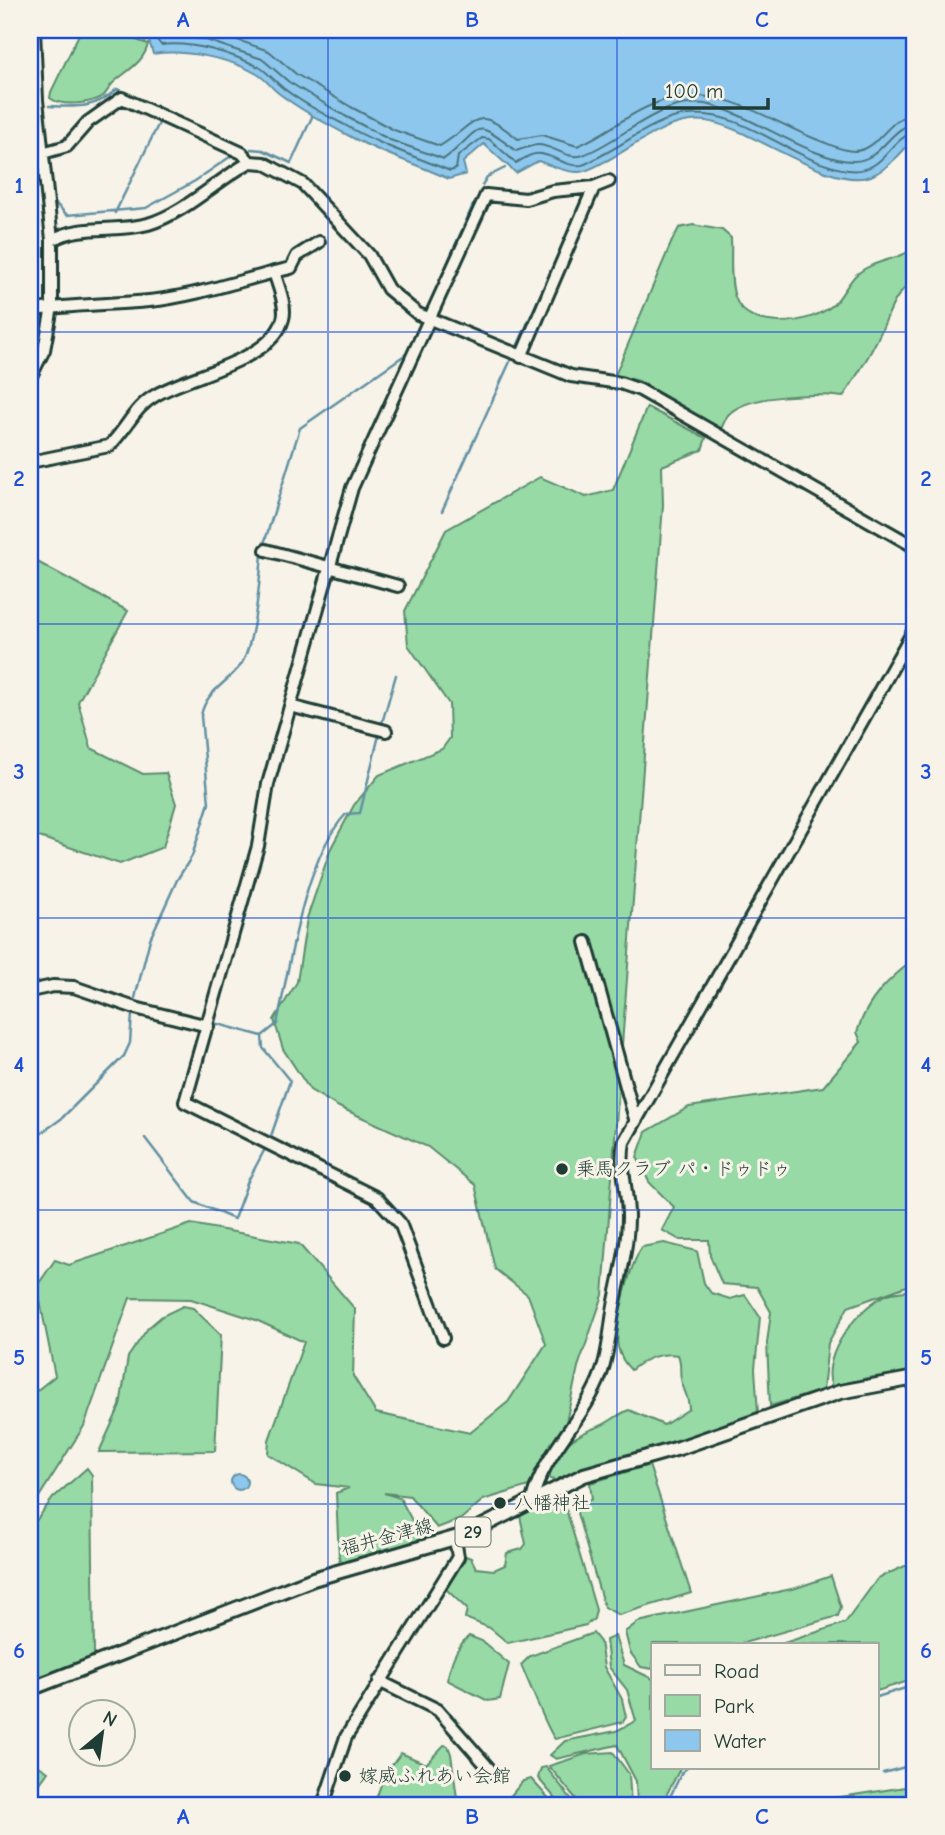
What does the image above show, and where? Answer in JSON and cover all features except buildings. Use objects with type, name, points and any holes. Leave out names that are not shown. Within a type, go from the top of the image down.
[{"type":"main road","name":"福井金津線","points":[[30,1689],[302,1583],[455,1539],[584,1475],[679,1448],[816,1399],[873,1384],[915,1378]]},
{"type":"street","points":[[30,378],[44,350],[52,307],[52,240],[43,153],[33,100],[34,30]]},
{"type":"street","points":[[43,153],[67,146],[88,122],[122,97],[242,153],[250,162]]},
{"type":"street","points":[[52,240],[70,230],[148,224],[176,211],[250,162],[264,163],[303,184],[369,255],[388,289],[429,319],[571,376],[620,383],[640,390],[915,547]]},
{"type":"street","points":[[443,1338],[400,1223],[377,1198],[185,1102],[258,846],[263,804],[352,488],[429,319],[486,195],[526,199],[553,191],[594,187],[608,181]]},
{"type":"street","points":[[521,356],[594,187]]},
{"type":"street","points":[[30,311],[52,307],[149,301],[199,292],[291,268],[297,256],[319,242]]},
{"type":"street","points":[[30,462],[109,446],[139,406],[156,394],[210,373],[263,346],[275,334],[283,319],[274,272]]},
{"type":"street","points":[[266,550],[398,586]]},
{"type":"street","points":[[532,1500],[536,1483],[550,1458],[582,1416],[601,1374],[627,1247],[628,1213],[621,1157],[635,1119],[915,628]]},
{"type":"street","points":[[290,706],[386,731]]},
{"type":"street","points":[[586,943],[635,1119]]},
{"type":"street","points":[[30,991],[53,985],[74,987],[135,1008],[208,1026]]},
{"type":"street","points":[[323,1805],[346,1737],[458,1557],[455,1539]]},
{"type":"street","points":[[379,1681],[438,1710],[493,1773]]},
{"type":"green space","points":[[81,30],[119,30],[128,37],[148,44],[139,62],[113,83],[103,96],[91,101],[61,103],[50,98],[51,92]]},
{"type":"green space","points":[[693,225],[722,230],[731,238],[731,275],[735,297],[742,308],[752,316],[766,321],[796,321],[824,311],[834,304],[854,277],[864,269],[915,248],[915,280],[896,299],[873,347],[843,397],[800,395],[750,403],[728,415],[720,430],[639,381],[615,375],[672,241],[679,228]]},
{"type":"green space","points":[[647,407],[706,438],[702,450],[662,466],[663,505],[603,1295],[578,1367],[566,1422],[529,1486],[483,1500],[461,1519],[437,1528],[410,1496],[384,1493],[400,1498],[423,1541],[342,1562],[339,1559],[336,1493],[349,1488],[316,1484],[268,1454],[269,1440],[304,1342],[256,1320],[191,1299],[130,1298],[84,1426],[30,1511],[30,1396],[55,1376],[37,1286],[55,1260],[69,1265],[191,1224],[299,1244],[355,1309],[353,1376],[376,1413],[470,1433],[508,1402],[546,1344],[528,1295],[495,1269],[475,1185],[428,1147],[339,1107],[310,1090],[283,1049],[274,1020],[297,982],[307,918],[331,848],[354,805],[379,775],[442,749],[450,738],[449,704],[408,645],[405,611],[446,530],[540,477],[586,497],[613,490]]},
{"type":"green space","points":[[30,558],[128,611],[78,702],[91,748],[143,774],[166,773],[176,804],[163,847],[120,864],[30,834],[30,806],[35,796],[33,745],[30,743]]},
{"type":"green space","points":[[915,959],[915,1283],[848,1307],[828,1343],[823,1390],[770,1406],[767,1343],[771,1312],[757,1287],[722,1284],[710,1256],[709,1240],[680,1240],[662,1230],[674,1207],[649,1182],[637,1157],[646,1132],[689,1107],[823,1087],[861,1042],[857,1032],[873,1000],[887,982]]},
{"type":"green space","points":[[664,1243],[697,1251],[704,1283],[711,1293],[730,1299],[745,1295],[760,1317],[755,1369],[758,1413],[703,1435],[557,1481],[550,1479],[554,1460],[566,1445],[625,1412],[629,1410],[664,1425],[689,1409],[678,1355],[653,1357],[631,1370],[618,1347],[618,1325],[637,1255],[642,1247]]},
{"type":"green space","points":[[915,1290],[915,1372],[867,1378],[832,1387],[831,1361],[855,1320],[888,1294]]},
{"type":"green space","points":[[183,1306],[193,1308],[221,1335],[215,1451],[99,1452],[120,1406],[128,1357],[148,1328],[162,1316]]},
{"type":"green space","points":[[649,1465],[691,1593],[619,1615],[604,1607],[575,1506],[592,1499],[590,1483]]},
{"type":"green space","points":[[87,1468],[92,1475],[94,1654],[91,1660],[30,1684],[30,1529],[53,1498]]},
{"type":"green space","points":[[557,1495],[564,1502],[596,1610],[594,1619],[586,1625],[508,1643],[490,1628],[465,1618],[467,1609],[446,1589],[466,1556],[471,1558],[476,1568],[494,1570],[505,1565],[507,1553],[522,1549],[526,1544],[520,1516]]},
{"type":"green space","points":[[905,1566],[915,1566],[915,1679],[878,1691],[878,1643],[784,1643],[845,1623],[878,1578]]},
{"type":"green space","points":[[831,1576],[841,1607],[838,1616],[744,1643],[651,1643],[651,1669],[641,1667],[630,1652],[625,1632],[638,1622],[796,1588]]},
{"type":"green space","points":[[593,1633],[600,1642],[604,1667],[622,1699],[626,1717],[623,1722],[555,1739],[521,1665],[530,1656]]},
{"type":"green space","points":[[469,1636],[482,1641],[509,1664],[500,1699],[488,1701],[447,1680],[457,1651]]},
{"type":"green space","points":[[615,1636],[624,1665],[651,1678],[651,1769],[680,1769],[661,1805],[637,1805],[636,1781],[617,1745],[556,1759],[550,1755],[565,1741],[616,1731],[636,1721],[627,1690],[609,1667],[606,1640]]},
{"type":"green space","points":[[444,1745],[448,1746],[451,1754],[458,1805],[374,1805],[384,1776],[401,1753],[426,1764]]},
{"type":"green space","points":[[613,1752],[629,1774],[631,1805],[581,1805],[549,1766],[586,1754]]},
{"type":"green space","points":[[39,1766],[48,1772],[30,1797],[30,1767],[36,1771]]},
{"type":"green space","points":[[546,1767],[576,1805],[561,1805],[538,1778],[541,1768]]},
{"type":"green space","points":[[915,1778],[915,1805],[789,1805],[905,1787]]},
{"type":"green space","points":[[531,1779],[555,1805],[503,1805],[523,1781]]},
{"type":"water","points":[[125,30],[915,30],[915,137],[884,169],[871,176],[854,178],[834,175],[812,167],[724,126],[693,121],[667,127],[594,167],[579,172],[563,170],[538,161],[516,173],[484,144],[463,162],[466,174],[449,179],[378,150],[336,129],[278,93],[260,76],[246,68],[220,59],[192,54],[153,54],[148,37],[138,37]]},
{"type":"water","points":[[236,1474],[242,1474],[247,1482],[245,1488],[236,1490],[231,1485],[231,1479]]},
{"type":"waterway","points":[[49,106],[93,103],[117,89],[164,111]]},
{"type":"waterway","points":[[251,149],[263,150],[291,163],[312,117]]},
{"type":"waterway","points":[[115,213],[161,119]]},
{"type":"waterway","points":[[55,203],[67,215],[146,208],[195,181],[234,154]]},
{"type":"waterway","points":[[482,185],[487,177],[505,168]]},
{"type":"waterway","points":[[426,312],[473,205]]},
{"type":"waterway","points":[[516,349],[572,224]]},
{"type":"waterway","points":[[264,544],[300,428],[409,352]]},
{"type":"waterway","points":[[442,511],[513,355]]},
{"type":"waterway","points":[[135,998],[150,939],[177,880],[192,856],[209,803],[201,716],[207,700],[235,672],[245,657],[256,613],[262,554]]},
{"type":"waterway","points":[[382,723],[396,675]]},
{"type":"waterway","points":[[270,1139],[290,1081],[263,1048],[262,1036],[277,1024],[293,943],[319,857],[346,814],[360,813],[379,735]]},
{"type":"waterway","points":[[30,1141],[61,1119],[124,1056],[130,1043],[132,1014]]},
{"type":"waterway","points":[[214,1023],[262,1036]]},
{"type":"waterway","points":[[145,1138],[194,1202],[234,1219],[248,1181],[266,1147]]},
{"type":"waterway","points":[[878,1697],[915,1685]]},
{"type":"waterway","points":[[883,1773],[905,1767],[915,1759]]},
{"type":"waterway","points":[[666,1805],[686,1769]]},
{"type":"place","name":"乗馬クラブ パ・ドゥドゥ","points":[[562,1169]]},
{"type":"place","name":"八幡神社","points":[[500,1503]]},
{"type":"place","name":"嫁威ふれあい会館","points":[[345,1776]]}]
